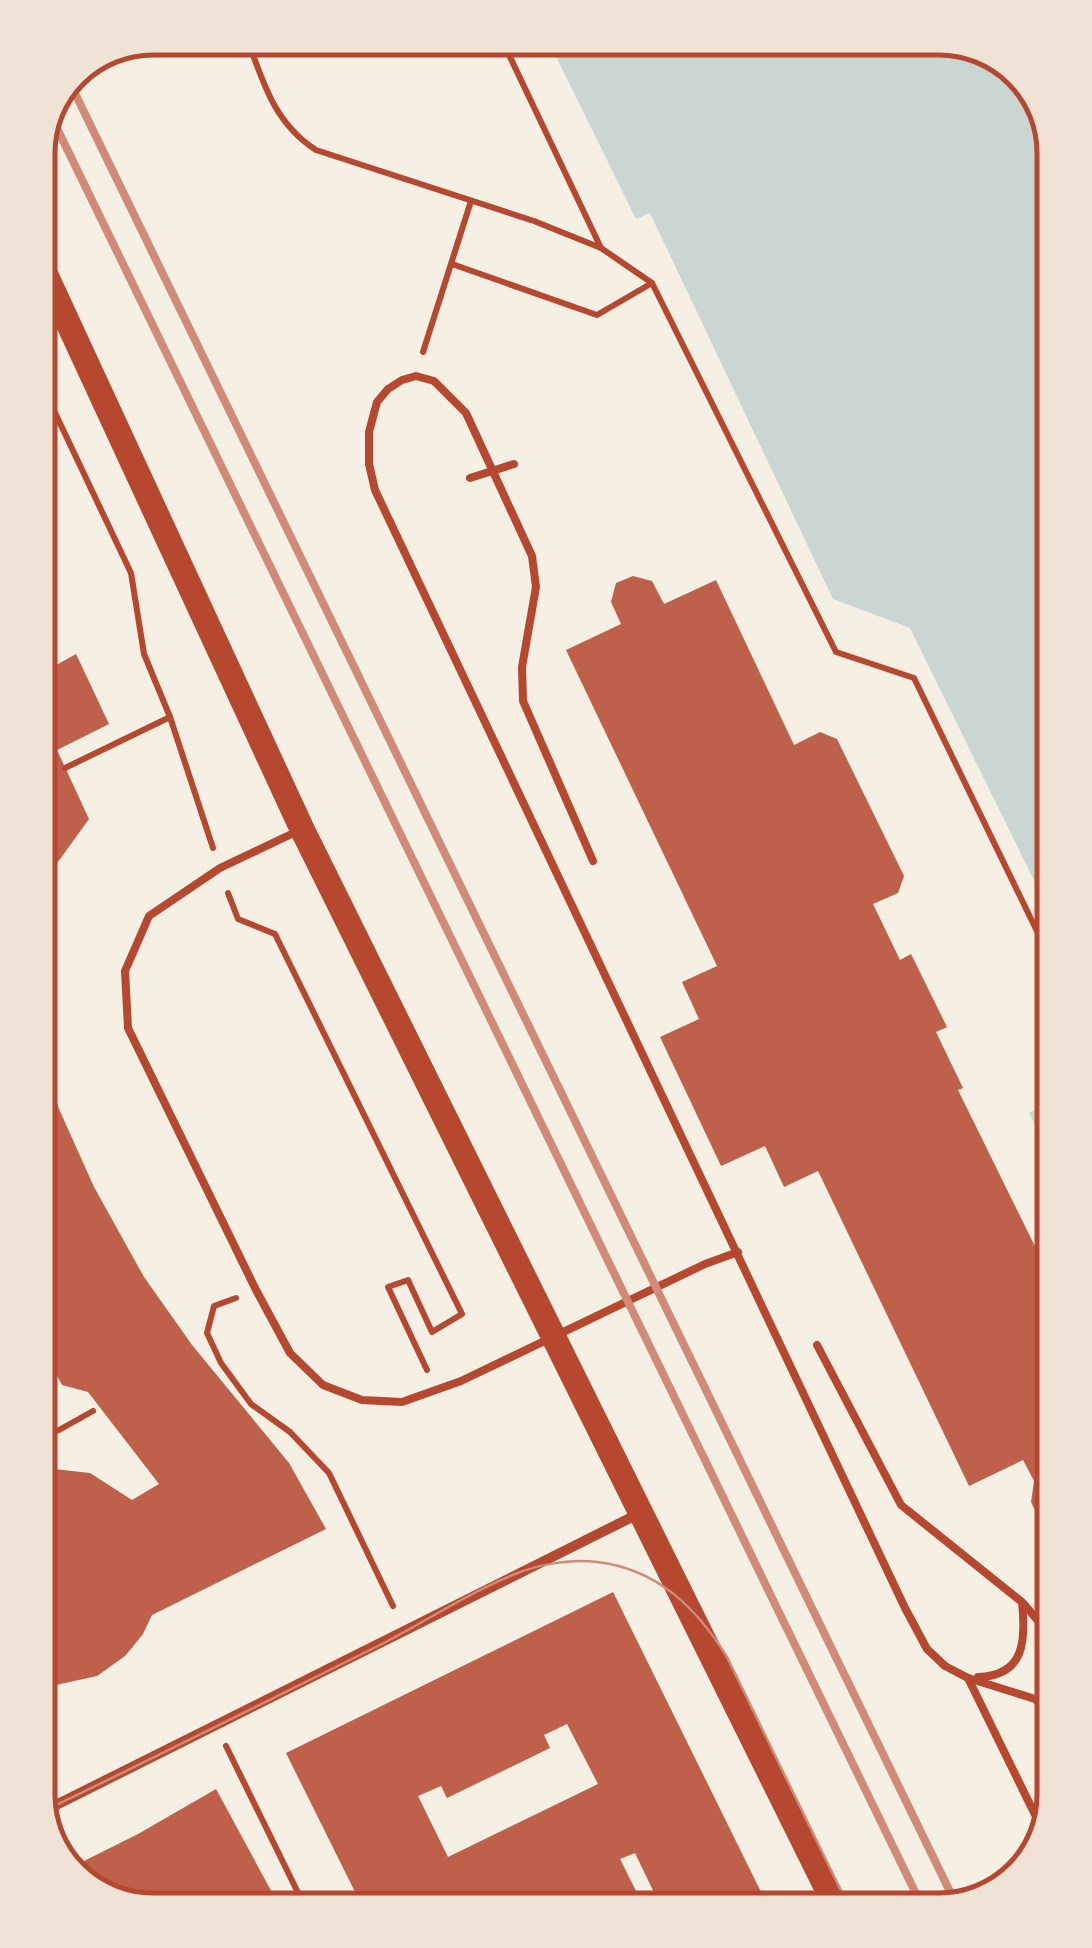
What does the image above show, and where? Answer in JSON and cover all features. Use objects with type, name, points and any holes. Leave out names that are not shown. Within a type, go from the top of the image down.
[{"type":"main road","points":[[55,295],[302,829],[829,1893]]},
{"type":"street","points":[[56,1805],[642,1511]]},
{"type":"lane","points":[[593,861],[523,701],[522,667],[536,587],[532,556],[466,413],[434,381],[416,376],[388,389],[377,402],[369,432],[369,464],[375,490],[904,1608],[927,1649],[945,1666],[1037,1702]]},
{"type":"lane","points":[[470,478],[514,464]]},
{"type":"lane","points":[[302,829],[220,868],[148,916],[125,971],[128,1028],[290,1353],[323,1385],[362,1400],[402,1402],[461,1380],[738,1252]]},
{"type":"lane","points":[[817,1345],[901,1505],[1022,1602],[1037,1619]]},
{"type":"lane","points":[[968,1678],[991,1677],[1009,1670],[1021,1651],[1022,1602]]},
{"type":"lane","points":[[968,1678],[1035,1813]]},
{"type":"path","points":[[254,55],[272,103],[297,138],[316,150],[602,248],[652,282],[836,652],[914,678],[1037,931]]},
{"type":"path","points":[[510,55],[602,248]]},
{"type":"path","points":[[416,376],[471,201]]},
{"type":"path","points":[[452,264],[596,316],[652,282]]},
{"type":"path","points":[[55,413],[131,572],[144,654],[170,717],[238,919],[275,934],[462,1314],[432,1332],[408,1280],[388,1287],[436,1389]]},
{"type":"path","points":[[65,768],[170,717]]},
{"type":"path","points":[[256,1290],[214,1306],[207,1334],[221,1363],[250,1404],[290,1432],[329,1473],[404,1633]]},
{"type":"path","points":[[55,1432],[93,1411]]},
{"type":"path","points":[[216,1727],[299,1893]]},
{"type":"shaded area","points":[[555,55],[945,55],[982,65],[1008,84],[1024,104],[1037,153],[1037,887],[910,628],[833,599],[650,213],[636,219]]},
{"type":"shaded area","points":[[1037,1109],[1037,1129],[1029,1113]]},
{"type":"building","points":[[633,576],[652,581],[664,604],[716,580],[794,745],[820,732],[837,739],[904,876],[898,893],[873,904],[900,960],[911,954],[947,1027],[936,1032],[963,1088],[958,1090],[1037,1251],[1037,1515],[1031,1502],[1034,1481],[1023,1460],[969,1486],[818,1171],[784,1187],[765,1146],[721,1166],[660,1037],[699,1019],[682,982],[717,966],[566,650],[621,624],[611,602],[616,583]]},
{"type":"building","points":[[76,654],[109,724],[57,750],[89,819],[55,866],[55,666]]},
{"type":"building","points":[[55,1097],[94,1187],[144,1277],[192,1345],[289,1463],[326,1529],[152,1615],[125,1656],[97,1676],[55,1685],[55,1469],[90,1473],[132,1500],[159,1484],[88,1392],[62,1385],[55,1372]]},
{"type":"building","points":[[613,1592],[762,1893],[654,1893],[635,1853],[620,1859],[637,1893],[356,1893],[286,1753]],"holes":[[[567,1724],[598,1784],[448,1857],[418,1796],[441,1786],[447,1798],[550,1748],[544,1735]]]},
{"type":"building","points":[[216,1789],[272,1893],[134,1891],[110,1883],[82,1862]]},
{"type":"tram line","points":[[56,1805],[380,1645],[498,1582],[545,1565],[597,1562],[638,1573],[673,1593],[715,1639],[842,1893]]},
{"type":"railway","points":[[75,93],[950,1892]]},
{"type":"railway","points":[[58,130],[916,1893]]}]
